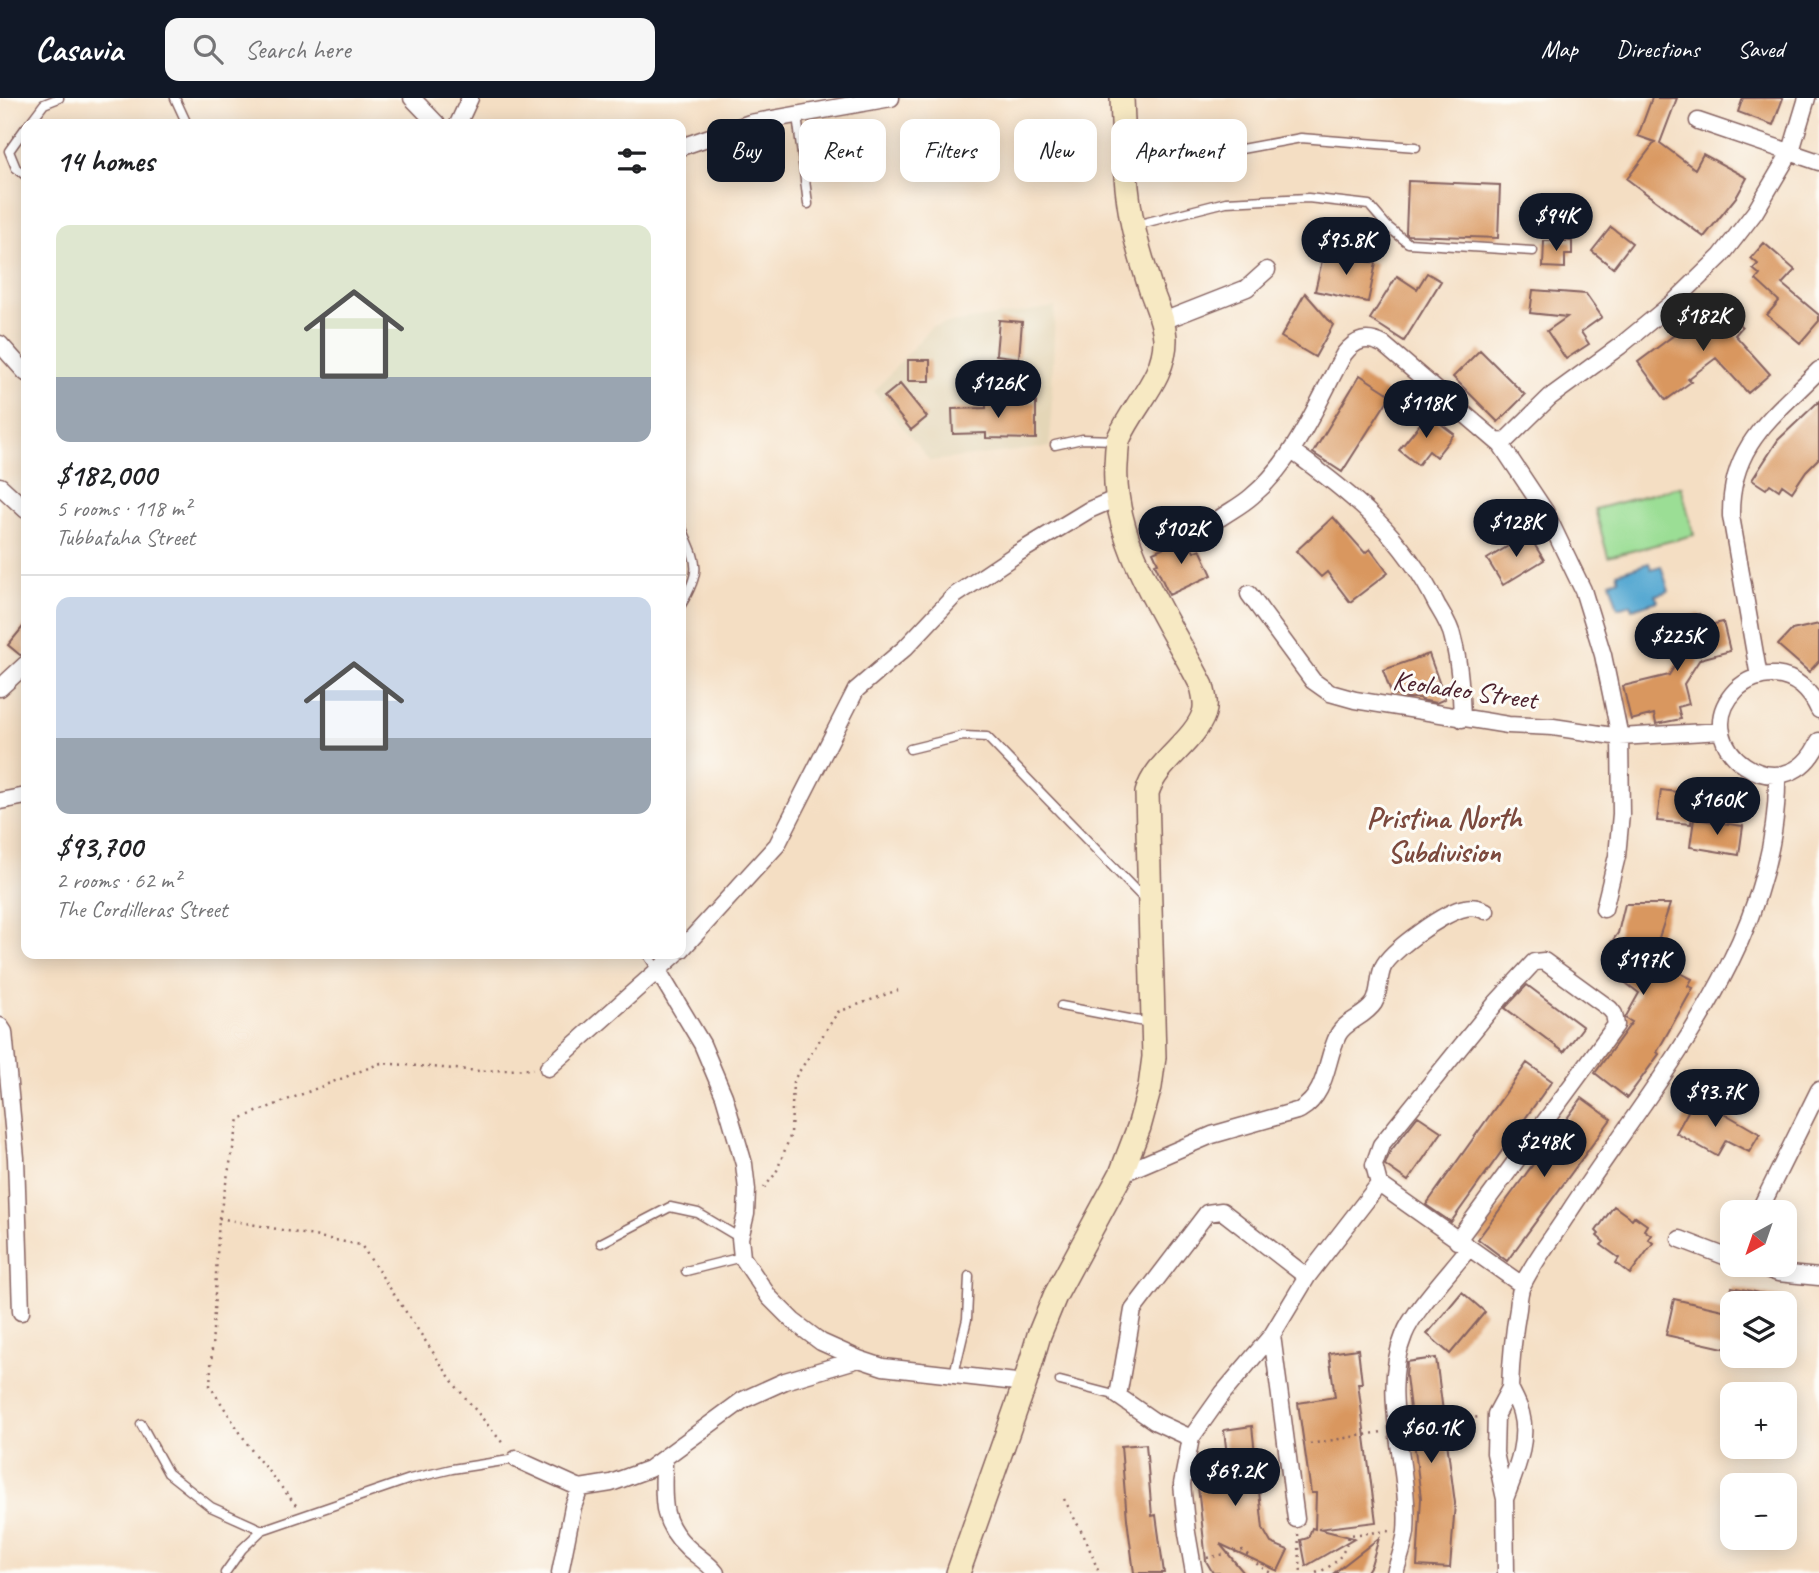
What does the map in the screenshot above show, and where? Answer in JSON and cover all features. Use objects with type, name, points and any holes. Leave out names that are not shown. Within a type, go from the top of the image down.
[{"type":"street","points":[[412,98],[432,119]]},
{"type":"street","points":[[460,119],[470,98]]},
{"type":"street","points":[[686,145],[750,123],[891,98]]},
{"type":"street","points":[[1122,98],[1123,119]]},
{"type":"street","points":[[1501,445],[1550,397],[1620,346],[1676,300],[1721,256],[1755,212],[1791,151],[1807,98]]},
{"type":"street","points":[[1698,121],[1819,162]]},
{"type":"street","points":[[958,1573],[1039,1335],[1055,1296],[1121,1174],[1139,1127],[1150,1087],[1154,1057],[1147,793],[1158,771],[1196,727],[1204,713],[1206,701],[1197,676],[1138,563],[1123,524],[1117,498],[1118,440],[1164,360],[1163,321],[1150,288],[1133,226],[1127,182]]},
{"type":"street","points":[[1163,321],[1205,302],[1224,299],[1247,288],[1267,270]]},
{"type":"street","points":[[1220,518],[1251,497],[1292,451],[1344,354],[1351,345],[1362,339],[1375,340],[1384,345],[1501,445],[1545,511],[1583,590],[1603,654],[1620,737],[1621,814],[1617,856],[1604,909]]},
{"type":"street","points":[[0,344],[21,367]]},
{"type":"street","points":[[1759,677],[1731,516],[1731,492],[1735,472],[1744,451],[1770,419],[1819,370]]},
{"type":"street","points":[[1292,451],[1339,485],[1390,531],[1425,579],[1453,636],[1461,687],[1462,719]]},
{"type":"street","points":[[0,486],[21,505]]},
{"type":"street","points":[[686,945],[777,845],[856,690],[905,648],[954,596],[1089,510],[1117,498]]},
{"type":"street","name":"Keoladeo Street","points":[[1249,594],[1313,681],[1330,693],[1462,719],[1620,737],[1722,731]]},
{"type":"street","points":[[0,688],[21,669]]},
{"type":"street","points":[[1819,710],[1814,698],[1803,687],[1790,678],[1774,675],[1747,681],[1730,697],[1722,719],[1725,744],[1740,764],[1751,771],[1777,775],[1788,772],[1808,760],[1819,741]]},
{"type":"street","points":[[1505,1499],[1520,1459],[1522,1444],[1522,1415],[1510,1388],[1511,1345],[1522,1285],[1596,1171],[1669,1068],[1715,993],[1749,916],[1766,864],[1777,804],[1777,775]]},
{"type":"street","points":[[0,801],[21,797]]},
{"type":"street","points":[[1121,1174],[1212,1135],[1300,1110],[1308,1105],[1318,1095],[1339,1033],[1363,1015],[1375,1001],[1382,968],[1390,957],[1452,912],[1466,908],[1486,911]]},
{"type":"street","points":[[548,1068],[670,959]]},
{"type":"street","points":[[1395,1573],[1404,1546],[1406,1529],[1396,1430],[1395,1369],[1405,1332],[1463,1245],[1616,1026],[1614,1014],[1610,1009],[1548,963],[1538,960],[1528,967],[1381,1145],[1374,1165],[1379,1184],[1463,1245],[1522,1285]]},
{"type":"street","points":[[657,969],[702,1044],[724,1096],[744,1164],[747,1190],[746,1214],[740,1238],[742,1257],[769,1297],[793,1321],[821,1342],[883,1367],[1025,1382]]},
{"type":"street","points":[[0,1026],[4,1032],[16,1158],[21,1312]]},
{"type":"street","points":[[1764,1200],[1819,1090]]},
{"type":"street","points":[[1193,1567],[1182,1483],[1191,1438],[1223,1393],[1272,1335],[1307,1278],[1379,1184]]},
{"type":"street","points":[[1191,1438],[1153,1421],[1118,1395],[1133,1310],[1207,1213],[1222,1211],[1307,1278]]},
{"type":"street","points":[[1680,1240],[1720,1255]]},
{"type":"street","points":[[1797,1275],[1819,1277]]},
{"type":"street","points":[[1272,1335],[1296,1519]]},
{"type":"street","points":[[516,1460],[580,1488],[611,1483],[636,1475],[664,1460],[743,1400],[785,1381],[859,1359]]},
{"type":"street","points":[[1506,1573],[1505,1499],[1495,1460],[1496,1415],[1510,1388]]},
{"type":"street","points":[[664,1460],[664,1513],[667,1523],[676,1538],[716,1573]]},
{"type":"street","points":[[560,1573],[573,1507],[580,1488]]},
{"type":"lane","points":[[32,119],[44,104],[59,98]]},
{"type":"lane","points":[[175,98],[185,119]]},
{"type":"lane","points":[[797,115],[808,204]]},
{"type":"lane","points":[[21,134],[9,151],[16,168],[21,172]]},
{"type":"lane","points":[[1247,148],[1301,138],[1416,147]]},
{"type":"lane","points":[[1133,226],[1226,202],[1308,198],[1369,205],[1387,226],[1408,243],[1533,251]]},
{"type":"lane","points":[[1055,445],[1082,439],[1118,440]]},
{"type":"lane","points":[[686,538],[697,570],[694,583],[686,596]]},
{"type":"lane","points":[[909,749],[963,736],[987,737],[1149,905]]},
{"type":"lane","points":[[650,959],[657,969]]},
{"type":"lane","points":[[1060,1006],[1153,1024]]},
{"type":"lane","points":[[601,1243],[670,1207],[698,1213],[740,1238]]},
{"type":"lane","points":[[686,1271],[742,1257]]},
{"type":"lane","points":[[954,1374],[967,1320],[969,1276]]},
{"type":"lane","points":[[1060,1381],[1118,1395]]},
{"type":"lane","points":[[141,1424],[168,1473],[211,1507],[262,1530]]},
{"type":"lane","points":[[225,1573],[242,1549],[262,1530],[421,1477],[452,1469],[516,1460]]},
{"type":"path","points":[[746,1214],[776,1173],[791,1134],[793,1081],[838,1012],[898,990]]},
{"type":"path","points":[[305,1516],[254,1454],[210,1386],[219,1218],[239,1119],[381,1063],[480,1071],[548,1068]]},
{"type":"path","points":[[219,1218],[361,1245],[455,1385],[516,1460]]},
{"type":"path","points":[[1288,1447],[1496,1415]]},
{"type":"path","points":[[1063,1499],[1086,1540],[1099,1573]]},
{"type":"path","points":[[1296,1519],[1301,1573]]},
{"type":"path","points":[[1316,1573],[1333,1564],[1342,1555],[1349,1535],[1406,1529]]},
{"type":"path","points":[[1193,1567],[1243,1550],[1259,1566],[1271,1573]]},
{"type":"shaded area","points":[[1055,307],[1050,447],[930,461],[874,392],[932,326]]},
{"type":"green space","points":[[1681,486],[1694,535],[1608,557],[1595,509]]},
{"type":"water","points":[[1649,563],[1651,569],[1661,566],[1669,591],[1656,595],[1658,601],[1632,609],[1630,604],[1618,608],[1610,582],[1619,579],[1617,573]]},
{"type":"building","points":[[1652,98],[1677,98],[1660,143],[1695,169],[1703,154],[1747,178],[1737,196],[1704,237],[1627,179],[1655,142],[1638,136]]},
{"type":"building","points":[[1743,98],[1783,98],[1773,125],[1738,112]]},
{"type":"building","points":[[1408,181],[1500,185],[1498,238],[1408,235]]},
{"type":"building","points":[[1611,227],[1632,243],[1613,268],[1592,251]]},
{"type":"building","points":[[1544,241],[1572,241],[1572,255],[1565,255],[1565,268],[1543,267]]},
{"type":"building","points":[[1764,243],[1795,270],[1782,284],[1819,315],[1819,321],[1800,343],[1767,315],[1779,301],[1756,280],[1760,275],[1753,269],[1758,264],[1751,258]]},
{"type":"building","points":[[1324,252],[1376,263],[1368,302],[1315,291]]},
{"type":"building","points":[[1427,273],[1441,281],[1404,341],[1370,319],[1397,276],[1417,289]]},
{"type":"building","points":[[1533,290],[1586,294],[1602,317],[1581,332],[1589,344],[1566,359],[1547,331],[1567,317],[1530,313]]},
{"type":"building","points":[[1305,293],[1333,325],[1315,357],[1281,337]]},
{"type":"building","points":[[1713,299],[1742,327],[1735,335],[1770,374],[1748,393],[1716,358],[1688,379],[1691,382],[1666,400],[1638,362],[1689,324]]},
{"type":"building","points":[[999,320],[1022,322],[1019,358],[996,355]]},
{"type":"building","points":[[1480,350],[1525,395],[1498,422],[1453,377]]},
{"type":"building","points":[[908,360],[930,360],[930,381],[908,381]]},
{"type":"building","points":[[1360,375],[1391,395],[1342,472],[1313,453]]},
{"type":"building","points":[[900,384],[927,417],[911,430],[884,397]]},
{"type":"building","points":[[986,401],[1036,402],[1036,439],[986,438],[986,433],[953,434],[952,409],[986,408]]},
{"type":"building","points":[[1819,401],[1819,458],[1792,492],[1782,485],[1779,490],[1770,484],[1766,489],[1752,480],[1778,440]]},
{"type":"building","points":[[1428,414],[1454,434],[1436,457],[1429,451],[1418,465],[1399,450]]},
{"type":"building","points":[[1333,517],[1365,553],[1370,549],[1388,573],[1350,602],[1327,572],[1321,577],[1296,551]]},
{"type":"building","points":[[1528,534],[1544,560],[1503,585],[1487,559]]},
{"type":"building","points":[[1187,537],[1194,552],[1200,549],[1212,575],[1169,595],[1155,564],[1158,563],[1153,552]]},
{"type":"building","points":[[1699,614],[1702,627],[1723,622],[1730,651],[1700,659],[1684,684],[1689,704],[1678,707],[1681,719],[1656,724],[1654,714],[1631,720],[1623,686],[1669,675],[1685,649],[1677,619]]},
{"type":"building","points":[[1819,624],[1819,661],[1809,672],[1778,645],[1792,630]]},
{"type":"building","points":[[21,629],[21,655],[8,645]]},
{"type":"building","points":[[1429,654],[1445,699],[1436,703],[1420,698],[1406,698],[1405,694],[1392,695],[1383,670]]},
{"type":"building","points":[[1661,790],[1694,794],[1691,824],[1657,821]]},
{"type":"building","points":[[1694,819],[1743,826],[1739,855],[1690,847]]},
{"type":"building","points":[[1625,904],[1670,904],[1652,959],[1692,979],[1688,986],[1693,988],[1657,1052],[1659,1054],[1627,1098],[1595,1073],[1632,1022],[1625,1018],[1639,993],[1618,977],[1628,963],[1607,948],[1618,933]]},
{"type":"building","points":[[1527,985],[1583,1027],[1564,1052],[1505,1008]]},
{"type":"building","points":[[1527,1063],[1552,1081],[1451,1222],[1426,1205]]},
{"type":"building","points":[[1696,1097],[1760,1134],[1749,1152],[1726,1140],[1717,1156],[1676,1133]]},
{"type":"building","points":[[1582,1098],[1611,1119],[1507,1261],[1478,1239]]},
{"type":"building","points":[[1418,1116],[1442,1132],[1408,1181],[1385,1165],[1390,1152]]},
{"type":"building","points":[[1614,1206],[1632,1219],[1634,1216],[1647,1225],[1644,1230],[1651,1235],[1648,1239],[1653,1243],[1630,1274],[1616,1263],[1619,1258],[1601,1245],[1604,1242],[1597,1236],[1599,1234],[1596,1231]]},
{"type":"building","points":[[1732,1287],[1751,1291],[1731,1291]]},
{"type":"building","points":[[1462,1292],[1485,1312],[1450,1354],[1427,1334]]},
{"type":"building","points":[[1674,1299],[1720,1309],[1720,1347],[1666,1335]]},
{"type":"building","points":[[1358,1349],[1362,1383],[1358,1383],[1376,1522],[1318,1529],[1354,1538],[1306,1566],[1301,1540],[1308,1538],[1312,1528],[1315,1529],[1316,1493],[1311,1493],[1298,1403],[1335,1397],[1329,1353]]},
{"type":"building","points":[[1436,1358],[1455,1503],[1450,1568],[1417,1566],[1421,1498],[1406,1376],[1407,1362]]},
{"type":"building","points":[[1252,1426],[1263,1529],[1271,1543],[1288,1550],[1278,1571],[1220,1544],[1244,1573],[1213,1573],[1206,1561],[1196,1468],[1228,1464],[1224,1430]]},
{"type":"building","points":[[1146,1444],[1152,1516],[1156,1515],[1164,1573],[1134,1573],[1121,1446]]},
{"type":"building","points":[[1379,1538],[1366,1573],[1334,1573]]},
{"type":"district","name":"Pristina North Subdivision","points":[[1444,835]]}]
